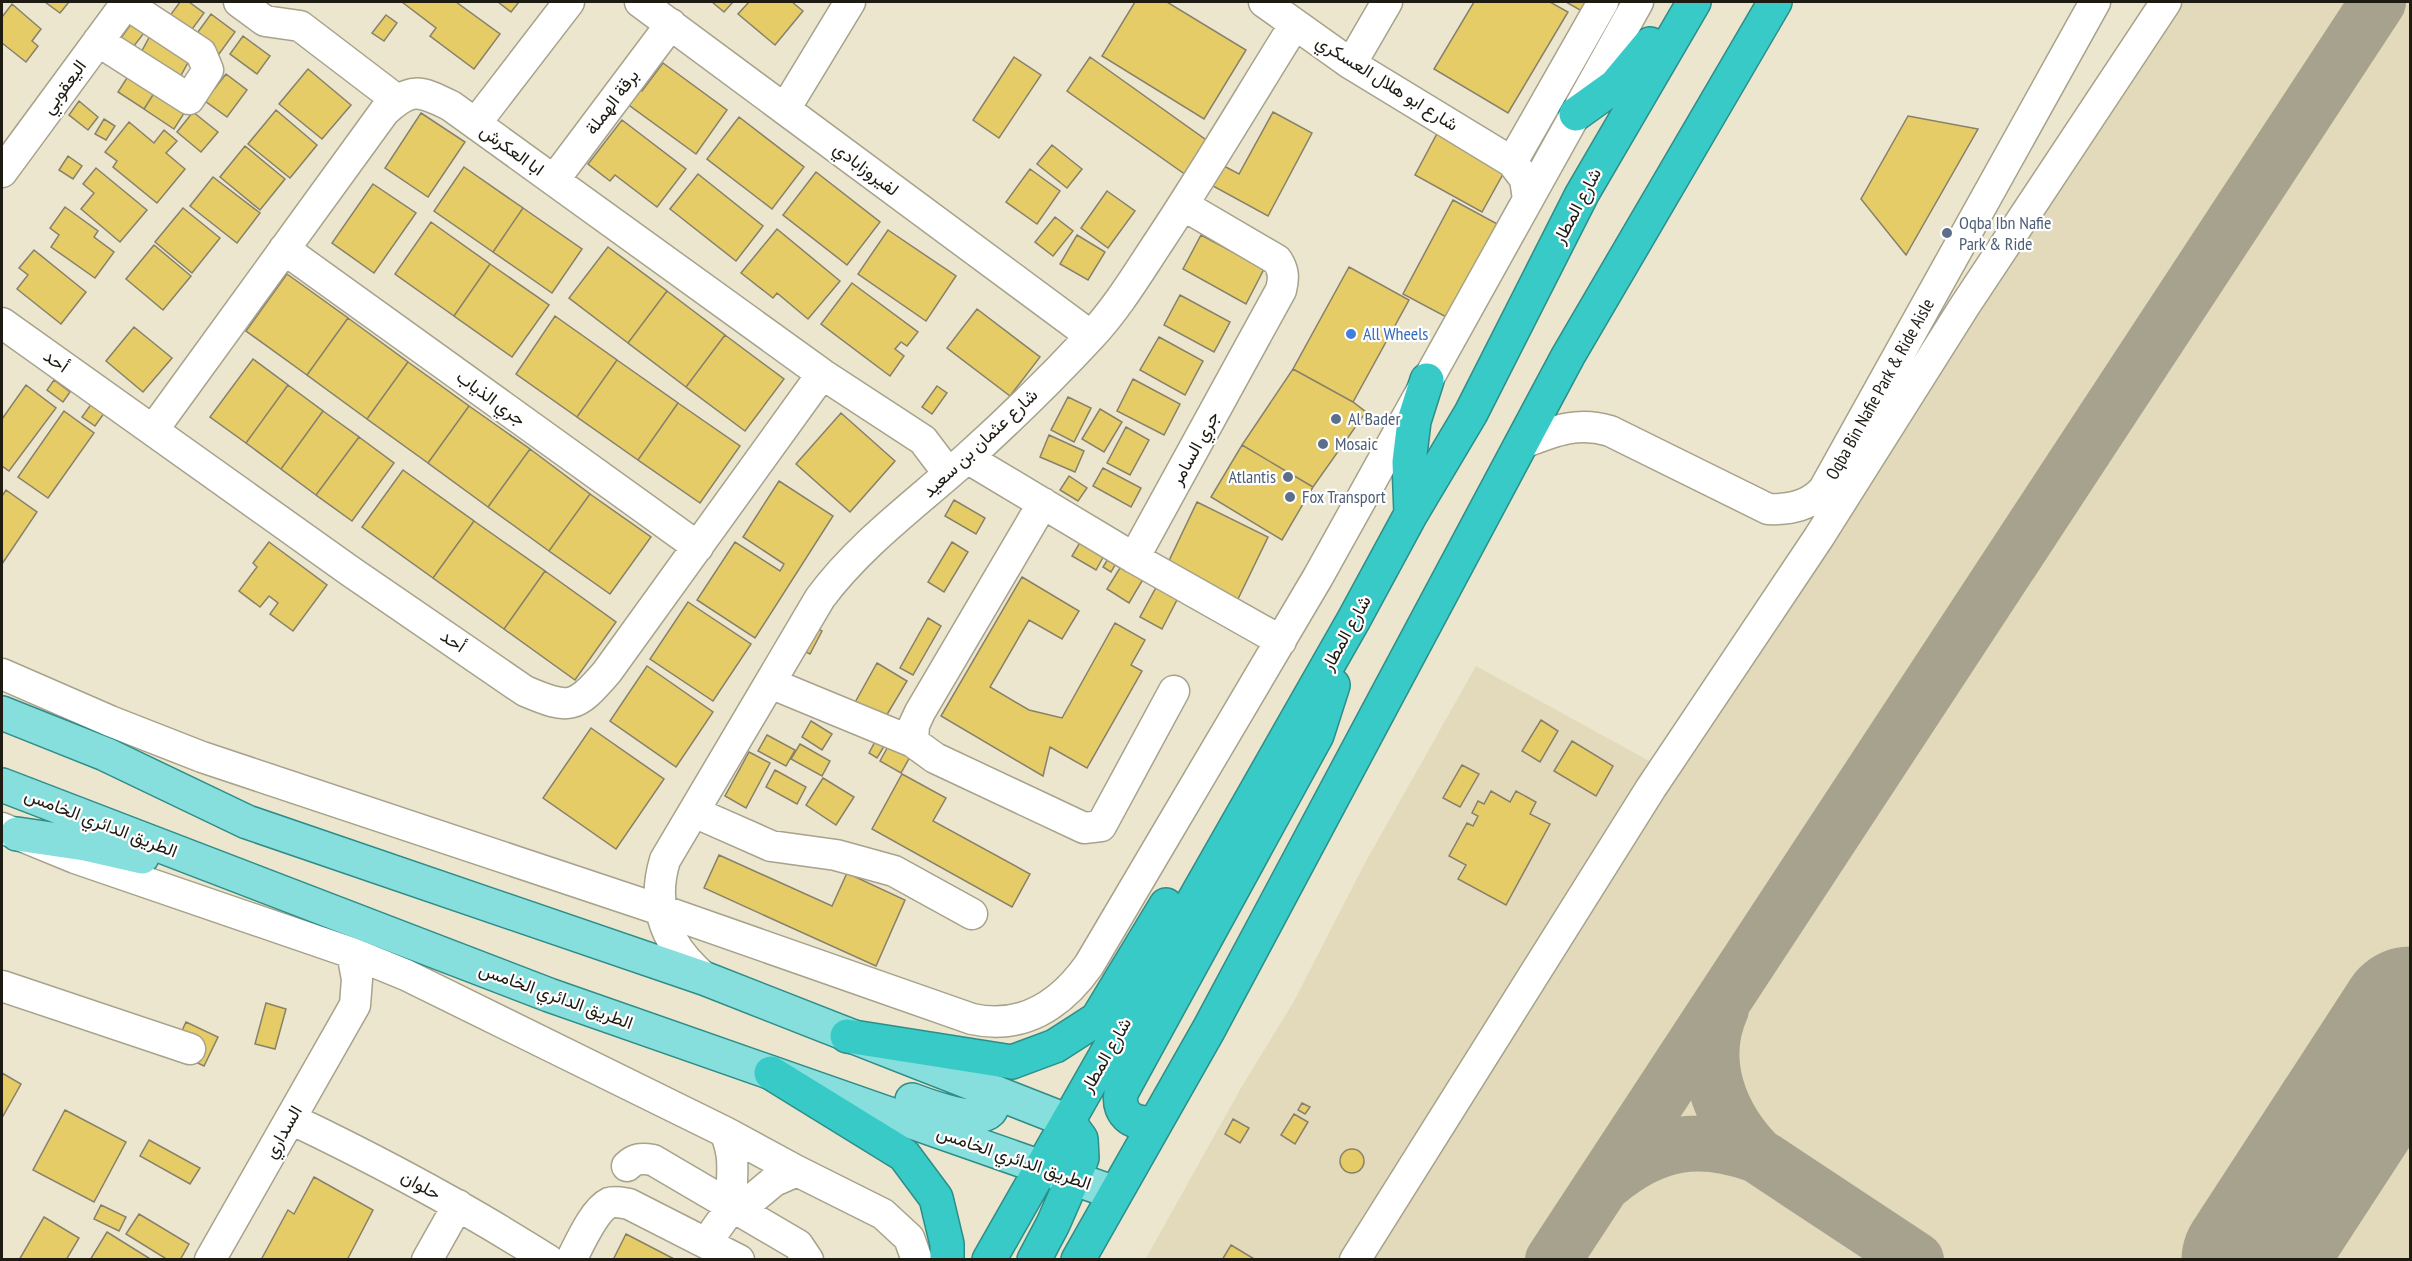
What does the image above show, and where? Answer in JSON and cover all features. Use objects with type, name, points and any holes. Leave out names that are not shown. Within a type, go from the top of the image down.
[{"type":"highway","points":[[1576,114],[1615,87],[1686,2]]},
{"type":"highway","name":"شارع المطار","points":[[989,1260],[1353,621],[1411,514],[1471,413],[1582,194],[1694,2]]},
{"type":"highway","points":[[1078,1260],[1214,1018],[1568,356],[1775,2]]},
{"type":"highway","points":[[1411,514],[1409,462],[1414,421],[1427,380]]},
{"type":"highway","points":[[1156,1121],[1146,1124],[1132,1120],[1122,1109],[1121,1093],[1317,735],[1353,621]]},
{"type":"highway","points":[[847,1036],[1012,1062],[1055,1046],[1097,1019],[1191,863],[1238,823]]},
{"type":"highway","points":[[771,1073],[904,1155],[936,1198],[947,1244],[947,1260]]},
{"type":"highway","points":[[1034,1260],[1082,1158],[1081,1139],[1068,1120]]},
{"type":"main road","points":[[2,713],[105,754],[247,822],[706,979],[847,1036],[1068,1120]]},
{"type":"main road","name":"الطريق الدائري الخامس","points":[[2,785],[549,995],[1115,1192]]},
{"type":"main road","points":[[9,831],[85,844],[145,858],[209,865]]},
{"type":"main road","points":[[610,1016],[642,1011],[666,1014],[709,1027],[938,1110],[972,1116],[984,1115],[992,1109],[997,1093]]},
{"type":"street","points":[[98,41],[189,99],[196,91],[208,70],[201,53],[126,2]]},
{"type":"street","name":"اليعقوبي","points":[[2,172],[126,2]]},
{"type":"street","points":[[153,430],[384,112],[397,100],[300,26],[265,21],[239,2]]},
{"type":"street","points":[[476,123],[569,2]]},
{"type":"street","name":"لفيروزابادي","points":[[640,2],[1091,336]]},
{"type":"street","points":[[786,109],[850,2]]},
{"type":"street","name":"شارع ابو هلال العسكري","points":[[1264,2],[1352,64],[1512,162],[1525,179],[1528,199]]},
{"type":"street","points":[[1352,64],[1387,2]]},
{"type":"street","points":[[1553,155],[1532,162],[1512,162],[1603,2]]},
{"type":"street","points":[[2,674],[110,722],[202,757],[661,910],[972,1019],[986,1022],[1014,1021],[1040,1010],[1068,991],[1089,965],[1281,641],[1638,2]]},
{"type":"street","name":"Oqba Bin Nafie Park & Ride Aisle","points":[[1523,443],[1556,430],[1593,425],[1610,431],[1768,509],[1792,508],[1818,496],[1824,489],[2095,2]]},
{"type":"street","points":[[1355,1260],[1651,788],[1818,537],[1964,307],[2166,2]]},
{"type":"street","name":"برقة الهملة","points":[[554,180],[671,24]]},
{"type":"street","name":"شارع عثمان بن سعيد","points":[[614,895],[642,881],[665,860],[820,598],[839,572],[874,538],[957,466],[1091,336],[1113,310],[1183,205],[1295,24]]},
{"type":"street","name":"ابا العكرش","points":[[397,100],[412,93],[429,95],[451,106],[822,374],[923,440],[957,466]]},
{"type":"street","name":"جري السامر","points":[[1134,558],[1281,290],[1284,279],[1283,269],[1268,253],[1183,205]]},
{"type":"street","name":"جري الذياب","points":[[284,249],[698,547]]},
{"type":"street","name":"أحد","points":[[2,323],[350,571],[525,691],[565,705],[578,701],[593,688],[822,374]]},
{"type":"street","points":[[957,466],[1043,503],[1134,558],[1281,641]]},
{"type":"street","points":[[913,742],[914,725],[920,712],[1043,503]]},
{"type":"street","points":[[770,683],[913,742],[935,758],[1084,828],[1101,826],[1174,691]]},
{"type":"street","points":[[694,812],[771,846],[836,855],[894,871],[972,914]]},
{"type":"street","points":[[9,831],[75,858],[352,953],[406,975],[725,1132],[796,1171],[883,1214],[913,1249]]},
{"type":"street","name":"شارع عثمان بن سعيد","points":[[665,860],[660,885],[661,910],[667,930],[676,949],[690,966],[706,979]]},
{"type":"street","name":"السداري","points":[[352,953],[357,979],[355,1005]]},
{"type":"street","name":"السداري","points":[[210,1260],[355,1005],[379,987],[406,975]]},
{"type":"street","points":[[2,986],[190,1049]]},
{"type":"street","name":"حلوان","points":[[291,1119],[459,1205],[548,1260]]},
{"type":"street","points":[[725,1132],[734,1160],[731,1189],[733,1205]]},
{"type":"street","points":[[627,1166],[633,1160],[643,1158],[653,1160],[798,1245],[808,1260]]},
{"type":"street","points":[[706,1243],[733,1205],[750,1201],[774,1181],[796,1171]]},
{"type":"street","points":[[570,1260],[598,1212],[615,1202],[629,1204],[739,1260]]},
{"type":"street","points":[[427,1260],[459,1205]]},
{"type":"shaded area","points":[[2150,2],[2410,2],[2410,1259],[1145,1260],[1241,1088],[1293,1003],[1365,863],[1476,666],[1653,763],[1814,532],[1950,303],[2086,93]]},
{"type":"building","points":[[45,2],[69,2],[60,13]]},
{"type":"building","points":[[180,2],[189,2],[204,13],[190,32],[169,17]]},
{"type":"building","points":[[402,2],[456,2],[500,34],[474,69],[430,36],[436,28]]},
{"type":"building","points":[[498,2],[519,2],[511,12]]},
{"type":"building","points":[[712,2],[733,2],[724,12]]},
{"type":"building","points":[[749,2],[792,2],[803,11],[775,45],[738,14]]},
{"type":"building","points":[[1135,2],[1167,2],[1246,50],[1204,119],[1102,56]]},
{"type":"building","points":[[1474,2],[1550,2],[1568,12],[1508,113],[1434,69]]},
{"type":"building","points":[[1566,2],[1594,2],[1587,14]]},
{"type":"building","points":[[12,4],[41,29],[32,41],[38,46],[26,62],[2,43],[2,17]]},
{"type":"building","points":[[211,14],[235,32],[219,54],[195,36]]},
{"type":"building","points":[[386,15],[397,23],[384,41],[372,33]]},
{"type":"building","points":[[131,24],[144,33],[130,51],[118,42]]},
{"type":"building","points":[[151,34],[192,55],[178,81],[137,60]]},
{"type":"building","points":[[243,36],[270,56],[257,74],[230,54]]},
{"type":"building","points":[[1014,57],[1041,75],[999,138],[973,120]]},
{"type":"building","points":[[1090,57],[1209,142],[1186,175],[1067,91]]},
{"type":"building","points":[[663,63],[727,110],[696,154],[626,103],[637,88],[642,91]]},
{"type":"building","points":[[308,69],[351,105],[322,139],[279,104]]},
{"type":"building","points":[[132,70],[158,87],[144,109],[118,92]]},
{"type":"building","points":[[226,74],[247,90],[227,117],[205,101]]},
{"type":"building","points":[[158,87],[188,107],[174,129],[144,109]]},
{"type":"building","points":[[79,101],[98,117],[88,130],[69,115]]},
{"type":"building","points":[[276,110],[317,145],[290,178],[248,144]]},
{"type":"building","points":[[193,112],[218,132],[201,152],[177,132]]},
{"type":"building","points":[[1273,112],[1312,133],[1268,216],[1213,186],[1224,166],[1239,174]]},
{"type":"building","points":[[421,113],[465,142],[428,197],[385,168]]},
{"type":"building","points":[[1908,116],[1978,129],[1906,255],[1861,199]]},
{"type":"building","points":[[739,117],[804,167],[772,209],[707,159]]},
{"type":"building","points":[[104,119],[115,126],[106,140],[95,134]]},
{"type":"building","points":[[622,120],[686,169],[657,207],[615,175],[610,181],[588,164]]},
{"type":"building","points":[[129,122],[154,143],[164,130],[177,141],[166,153],[185,169],[157,203],[113,167],[117,161],[105,152]]},
{"type":"building","points":[[1440,128],[1508,165],[1482,212],[1415,175]]},
{"type":"building","points":[[1052,145],[1082,169],[1067,188],[1037,164]]},
{"type":"building","points":[[245,146],[285,179],[260,210],[220,177]]},
{"type":"building","points":[[68,156],[82,166],[73,179],[59,170]]},
{"type":"building","points":[[464,167],[523,208],[493,252],[434,211]]},
{"type":"building","points":[[96,168],[147,210],[120,242],[81,209],[94,193],[83,184]]},
{"type":"building","points":[[1030,169],[1060,191],[1037,224],[1006,202]]},
{"type":"building","points":[[816,172],[880,222],[847,265],[783,215]]},
{"type":"building","points":[[698,174],[763,226],[736,261],[670,209]]},
{"type":"building","points":[[213,177],[260,213],[237,243],[190,206]]},
{"type":"building","points":[[373,184],[416,213],[374,273],[332,243]]},
{"type":"building","points":[[1107,191],[1135,211],[1108,248],[1081,228]]},
{"type":"building","points":[[1453,200],[1501,226],[1450,319],[1403,294]]},
{"type":"building","points":[[65,207],[98,231],[94,237],[114,252],[95,278],[51,247],[59,235],[50,228]]},
{"type":"building","points":[[183,208],[220,238],[192,273],[155,242]]},
{"type":"building","points":[[523,208],[582,249],[552,293],[493,252]]},
{"type":"building","points":[[1055,217],[1073,231],[1053,256],[1035,242]]},
{"type":"building","points":[[431,222],[490,264],[454,316],[395,274]]},
{"type":"building","points":[[777,229],[840,281],[808,319],[777,293],[773,298],[741,273]]},
{"type":"building","points":[[888,230],[956,276],[926,321],[858,274]]},
{"type":"building","points":[[1077,235],[1105,252],[1088,280],[1060,264]]},
{"type":"building","points":[[1201,235],[1264,269],[1246,304],[1183,269]]},
{"type":"building","points":[[154,245],[191,276],[163,310],[126,279]]},
{"type":"building","points":[[608,247],[667,291],[628,343],[569,298]]},
{"type":"building","points":[[34,250],[86,292],[61,324],[17,289],[28,275],[19,268]]},
{"type":"building","points":[[490,264],[549,305],[512,357],[454,316]]},
{"type":"building","name":"All Wheels","points":[[1349,267],[1409,300],[1353,402],[1293,369]]},
{"type":"building","points":[[287,274],[348,318],[307,375],[246,331]]},
{"type":"building","points":[[852,283],[918,332],[907,346],[901,342],[895,349],[904,356],[890,376],[821,324]]},
{"type":"building","points":[[667,291],[725,335],[686,387],[628,343]]},
{"type":"building","points":[[1180,295],[1230,322],[1214,352],[1164,325]]},
{"type":"building","points":[[977,309],[1040,357],[1010,396],[947,348]]},
{"type":"building","points":[[555,316],[617,360],[577,417],[516,374]]},
{"type":"building","points":[[348,318],[408,362],[367,419],[307,375]]},
{"type":"building","points":[[134,327],[172,358],[143,392],[106,361]]},
{"type":"building","points":[[725,335],[784,379],[745,431],[686,387]]},
{"type":"building","points":[[1159,337],[1203,361],[1185,395],[1140,370]]},
{"type":"building","points":[[253,359],[288,385],[246,443],[210,417]]},
{"type":"building","points":[[617,360],[678,403],[638,460],[577,417]]},
{"type":"building","points":[[408,362],[469,406],[428,463],[367,419]]},
{"type":"building","points":[[1293,369],[1353,402],[1366,412],[1313,487],[1242,445]]},
{"type":"building","points":[[1133,379],[1180,404],[1164,435],[1117,411]]},
{"type":"building","points":[[54,380],[70,392],[63,402],[47,390]]},
{"type":"building","points":[[26,385],[56,408],[9,471],[2,466],[2,419]]},
{"type":"building","points":[[288,385],[323,411],[281,469],[246,443]]},
{"type":"building","points":[[937,386],[947,393],[932,414],[922,407]]},
{"type":"building","points":[[1068,397],[1091,408],[1074,442],[1051,430]]},
{"type":"building","points":[[92,403],[105,412],[95,426],[82,417]]},
{"type":"building","points":[[678,403],[740,446],[700,503],[638,460]]},
{"type":"building","points":[[469,406],[530,449],[488,507],[428,463]]},
{"type":"building","points":[[1100,409],[1122,422],[1104,452],[1082,439]]},
{"type":"building","points":[[64,411],[94,433],[48,498],[18,477]]},
{"type":"building","points":[[323,411],[359,437],[316,495],[281,469]]},
{"type":"building","points":[[841,413],[895,461],[850,512],[796,464]]},
{"type":"building","points":[[1126,427],[1149,440],[1130,475],[1107,463]]},
{"type":"building","points":[[1049,435],[1084,451],[1075,472],[1040,457]]},
{"type":"building","points":[[359,437],[394,463],[352,521],[316,495]]},
{"type":"building","points":[[1242,445],[1313,487],[1282,540],[1211,497]]},
{"type":"building","points":[[530,449],[590,494],[549,551],[488,507]]},
{"type":"building","points":[[1103,468],[1141,488],[1131,507],[1093,486]]},
{"type":"building","points":[[403,470],[474,521],[433,578],[362,527]]},
{"type":"building","points":[[1069,476],[1087,488],[1078,501],[1060,490]]},
{"type":"building","points":[[779,481],[833,516],[755,638],[697,600],[735,542],[780,571],[784,564],[743,537]]},
{"type":"building","points":[[6,490],[37,512],[2,564],[2,496]]},
{"type":"building","points":[[590,494],[651,537],[610,594],[549,551]]},
{"type":"building","points":[[954,500],[985,518],[976,534],[945,516]]},
{"type":"building","points":[[1197,502],[1268,537],[1237,601],[1166,567]]},
{"type":"building","points":[[474,521],[545,571],[504,629],[433,578]]},
{"type":"building","points":[[1082,539],[1106,552],[1096,570],[1072,556]]},
{"type":"building","points":[[269,542],[327,585],[293,631],[270,614],[278,603],[269,596],[260,607],[239,591],[257,567],[253,563]]},
{"type":"building","points":[[952,542],[968,552],[944,592],[928,582]]},
{"type":"building","points":[[1111,554],[1119,558],[1111,572],[1103,567]]},
{"type":"building","points":[[1123,563],[1145,576],[1129,603],[1107,589]]},
{"type":"building","points":[[545,571],[616,622],[575,680],[504,629]]},
{"type":"building","points":[[1022,577],[1079,611],[1062,639],[1029,620],[990,687],[1029,710],[1062,718],[1115,623],[1145,640],[1131,665],[1142,671],[1087,768],[1050,747],[1043,776],[941,716]]},
{"type":"building","points":[[1159,582],[1180,594],[1162,629],[1140,617]]},
{"type":"building","points":[[688,602],[751,644],[713,701],[650,659]]},
{"type":"building","points":[[928,618],[941,626],[913,675],[900,668]]},
{"type":"building","points":[[813,626],[822,631],[810,654],[800,649]]},
{"type":"building","points":[[877,663],[907,681],[882,723],[853,706]]},
{"type":"building","points":[[647,666],[713,712],[676,767],[610,721]]},
{"type":"building","points":[[1541,720],[1558,731],[1540,762],[1522,751]]},
{"type":"building","points":[[811,721],[832,734],[822,750],[802,737]]},
{"type":"building","points":[[591,728],[664,779],[616,849],[543,798]]},
{"type":"building","points":[[767,735],[795,750],[786,766],[758,751]]},
{"type":"building","points":[[877,738],[886,743],[877,758],[869,753]]},
{"type":"building","points":[[1572,741],[1613,766],[1596,796],[1554,771]]},
{"type":"building","points":[[890,743],[911,755],[901,773],[880,761]]},
{"type":"building","points":[[800,744],[830,761],[822,776],[791,759]]},
{"type":"building","points":[[749,752],[770,763],[746,808],[725,796]]},
{"type":"building","points":[[1462,765],[1479,774],[1460,807],[1443,798]]},
{"type":"building","points":[[775,770],[806,787],[797,804],[766,787]]},
{"type":"building","points":[[902,774],[946,798],[933,821],[1030,874],[1012,907],[872,829]]},
{"type":"building","points":[[823,778],[854,797],[836,825],[806,805]]},
{"type":"building","points":[[1491,791],[1510,802],[1516,791],[1536,802],[1530,814],[1550,824],[1506,905],[1458,879],[1466,865],[1449,856],[1467,823],[1473,826],[1478,816],[1472,813],[1478,801],[1484,804]]},
{"type":"building","points":[[719,855],[832,906],[847,873],[905,900],[876,966],[704,888]]},
{"type":"building","points":[[266,1003],[286,1009],[275,1049],[255,1044]]},
{"type":"building","points":[[186,1022],[218,1037],[204,1066],[187,1058],[180,1035]]},
{"type":"building","points":[[2,1073],[21,1084],[3,1116],[2,1115]]},
{"type":"building","points":[[1302,1103],[1310,1107],[1305,1114],[1298,1110]]},
{"type":"building","points":[[65,1110],[126,1142],[94,1202],[33,1170]]},
{"type":"building","points":[[1294,1114],[1308,1122],[1295,1144],[1281,1135]]},
{"type":"building","points":[[1233,1119],[1249,1128],[1240,1143],[1225,1134]]},
{"type":"building","points":[[149,1140],[200,1168],[190,1184],[140,1156]]},
{"type":"building","points":[[1352,1149],[1357,1150],[1363,1156],[1363,1166],[1357,1172],[1352,1173],[1347,1172],[1341,1166],[1340,1161],[1341,1156],[1347,1150]]},
{"type":"building","points":[[314,1177],[373,1210],[347,1260],[261,1260],[288,1210],[294,1214]]},
{"type":"building","points":[[101,1205],[126,1217],[119,1231],[94,1219]]},
{"type":"building","points":[[139,1214],[189,1244],[180,1260],[168,1260],[126,1234]]},
{"type":"building","points":[[44,1217],[79,1238],[66,1260],[19,1260]]},
{"type":"building","points":[[107,1232],[152,1260],[90,1260]]},
{"type":"building","points":[[626,1234],[676,1260],[613,1260]]},
{"type":"building","points":[[1231,1245],[1256,1260],[1222,1260]]},
{"type":"taxiway","points":[[1553,1260],[2378,2]]},
{"type":"taxiway","points":[[1721,1009],[1714,1029],[1712,1068],[1723,1105],[1744,1140],[1757,1155],[1916,1260]]},
{"type":"taxiway","points":[[1607,1181],[1643,1157],[1678,1145],[1697,1143],[1716,1145],[1736,1148],[1757,1155]]},
{"type":"runway","points":[[2252,1260],[2410,1017]]},
{"type":"place","name":"Oqba Ibn Nafie Park & Ride","points":[[1947,233]]},
{"type":"place","name":"All Wheels","points":[[1351,334]]},
{"type":"place","name":"Al Bader","points":[[1336,419]]},
{"type":"place","name":"Mosaic","points":[[1323,444]]},
{"type":"place","name":"Atlantis","points":[[1288,477]]},
{"type":"place","name":"Fox Transport","points":[[1290,497]]}]
